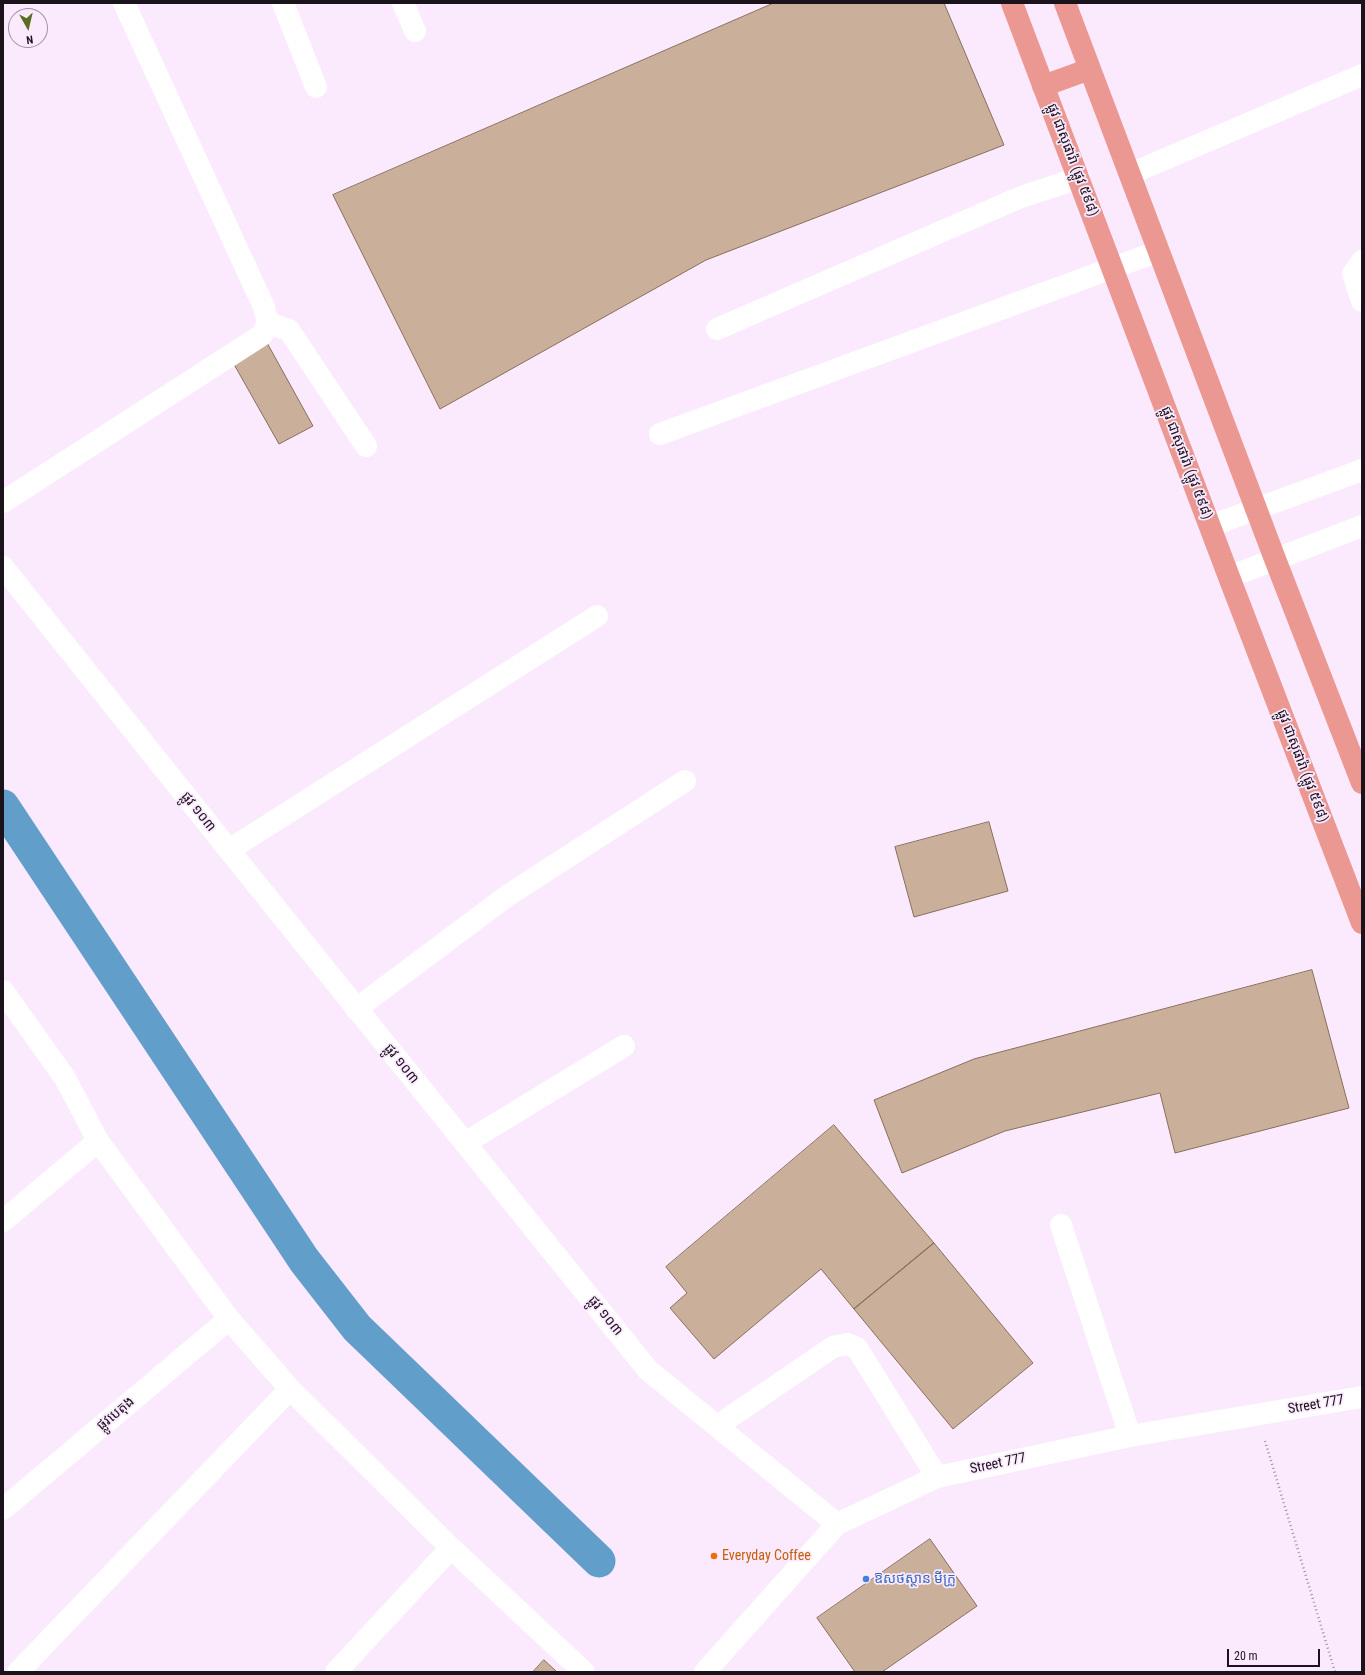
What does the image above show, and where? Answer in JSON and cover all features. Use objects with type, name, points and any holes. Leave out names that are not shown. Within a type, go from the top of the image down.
[{"type":"main road","name":"ផ្លូវ ជាសុផារ៉ា (ផ្លូវ ៥៩៨)","points":[[1012,3],[1080,178],[1229,577],[1362,923]]},
{"type":"main road","points":[[1065,3],[1160,251],[1275,559],[1362,783]]},
{"type":"main road","points":[[1043,86],[1090,69]]},
{"type":"street","points":[[3,502],[262,335],[268,322],[264,307],[124,3]]},
{"type":"street","points":[[283,3],[316,87]]},
{"type":"street","points":[[403,3],[415,31]]},
{"type":"street","points":[[1130,174],[1362,75]]},
{"type":"street","points":[[716,329],[1021,198],[1080,178]]},
{"type":"street","points":[[660,434],[1160,251]]},
{"type":"street","points":[[1362,261],[1353,274],[1362,301]]},
{"type":"street","points":[[268,322],[289,330],[366,446]]},
{"type":"street","points":[[1210,526],[1257,510],[1362,470]]},
{"type":"street","points":[[1229,577],[1362,526]]},
{"type":"street","name":"ផ្លូវ ១០៣","points":[[3,567],[356,1009],[648,1370],[837,1524]]},
{"type":"street","points":[[229,850],[597,616]]},
{"type":"street","points":[[356,1009],[507,896],[685,781]]},
{"type":"street","points":[[3,992],[64,1078],[98,1141],[229,1319],[290,1389],[451,1548],[584,1672]]},
{"type":"street","points":[[465,1143],[624,1046]]},
{"type":"street","points":[[3,1221],[98,1141]]},
{"type":"street","points":[[1061,1225],[1130,1436]]},
{"type":"street","name":"ផ្លូវបេតុង","points":[[3,1509],[229,1319]]},
{"type":"street","points":[[717,1426],[833,1347],[847,1344],[857,1348],[938,1477]]},
{"type":"street","points":[[18,1672],[290,1389]]},
{"type":"street","name":"Street 777","points":[[705,1672],[837,1524],[938,1477],[1130,1436],[1362,1397]]},
{"type":"street","points":[[336,1672],[451,1548]]},
{"type":"path","points":[[1257,1415],[1335,1672]]},
{"type":"building","points":[[774,3],[944,3],[1004,145],[706,260],[440,409],[333,195]]},
{"type":"building","points":[[266,341],[313,426],[279,444],[231,359]]},
{"type":"building","points":[[989,822],[1008,891],[914,917],[895,847]]},
{"type":"building","points":[[1312,970],[1349,1108],[1175,1153],[1160,1093],[1005,1131],[902,1173],[874,1100],[974,1059]]},
{"type":"building","points":[[834,1125],[934,1243],[854,1309],[821,1269],[714,1359],[670,1308],[687,1293],[666,1267]]},
{"type":"building","points":[[934,1243],[1033,1363],[953,1429],[854,1309]]},
{"type":"building","points":[[930,1539],[977,1606],[882,1672],[855,1672],[817,1618]]},
{"type":"building","points":[[544,1660],[557,1672],[533,1672]]},
{"type":"waterway","points":[[3,806],[304,1260],[357,1328],[599,1561]]},
{"type":"place","name":"Everyday Coffee","points":[[714,1556]]},
{"type":"place","name":"ឱសថស្ថាន មីក្រូ","points":[[866,1579]]}]
